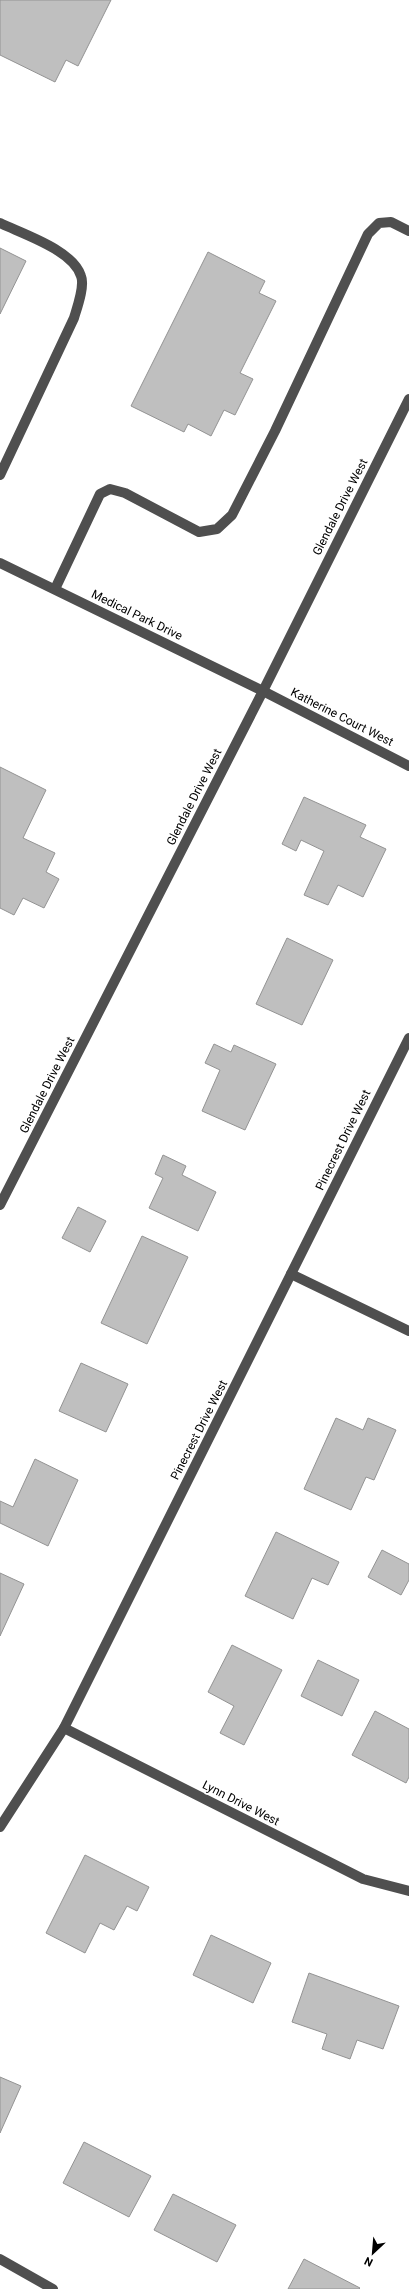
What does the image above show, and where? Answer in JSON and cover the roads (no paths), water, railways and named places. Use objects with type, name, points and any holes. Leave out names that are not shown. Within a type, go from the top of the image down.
[{"type":"street","points":[[55,589],[100,494],[110,489],[125,493],[200,532],[217,529],[232,515],[275,431],[368,234],[379,223],[391,222],[409,230]]},
{"type":"street","points":[[0,223],[69,256],[82,276],[80,297],[74,318],[0,475]]},
{"type":"street","name":"Glendale Drive West","points":[[0,1205],[263,690],[409,399]]},
{"type":"street","name":"Medical Park Drive","points":[[0,563],[263,690]]},
{"type":"street","name":"Katherine Court West","points":[[263,690],[409,766]]},
{"type":"street","name":"Pinecrest Drive West","points":[[0,1827],[64,1728],[409,1038]]},
{"type":"street","points":[[291,1274],[409,1331]]},
{"type":"street","name":"Lynn Drive West","points":[[64,1728],[363,1880],[409,1891]]},
{"type":"street","points":[[0,2260],[53,2289]]}]
